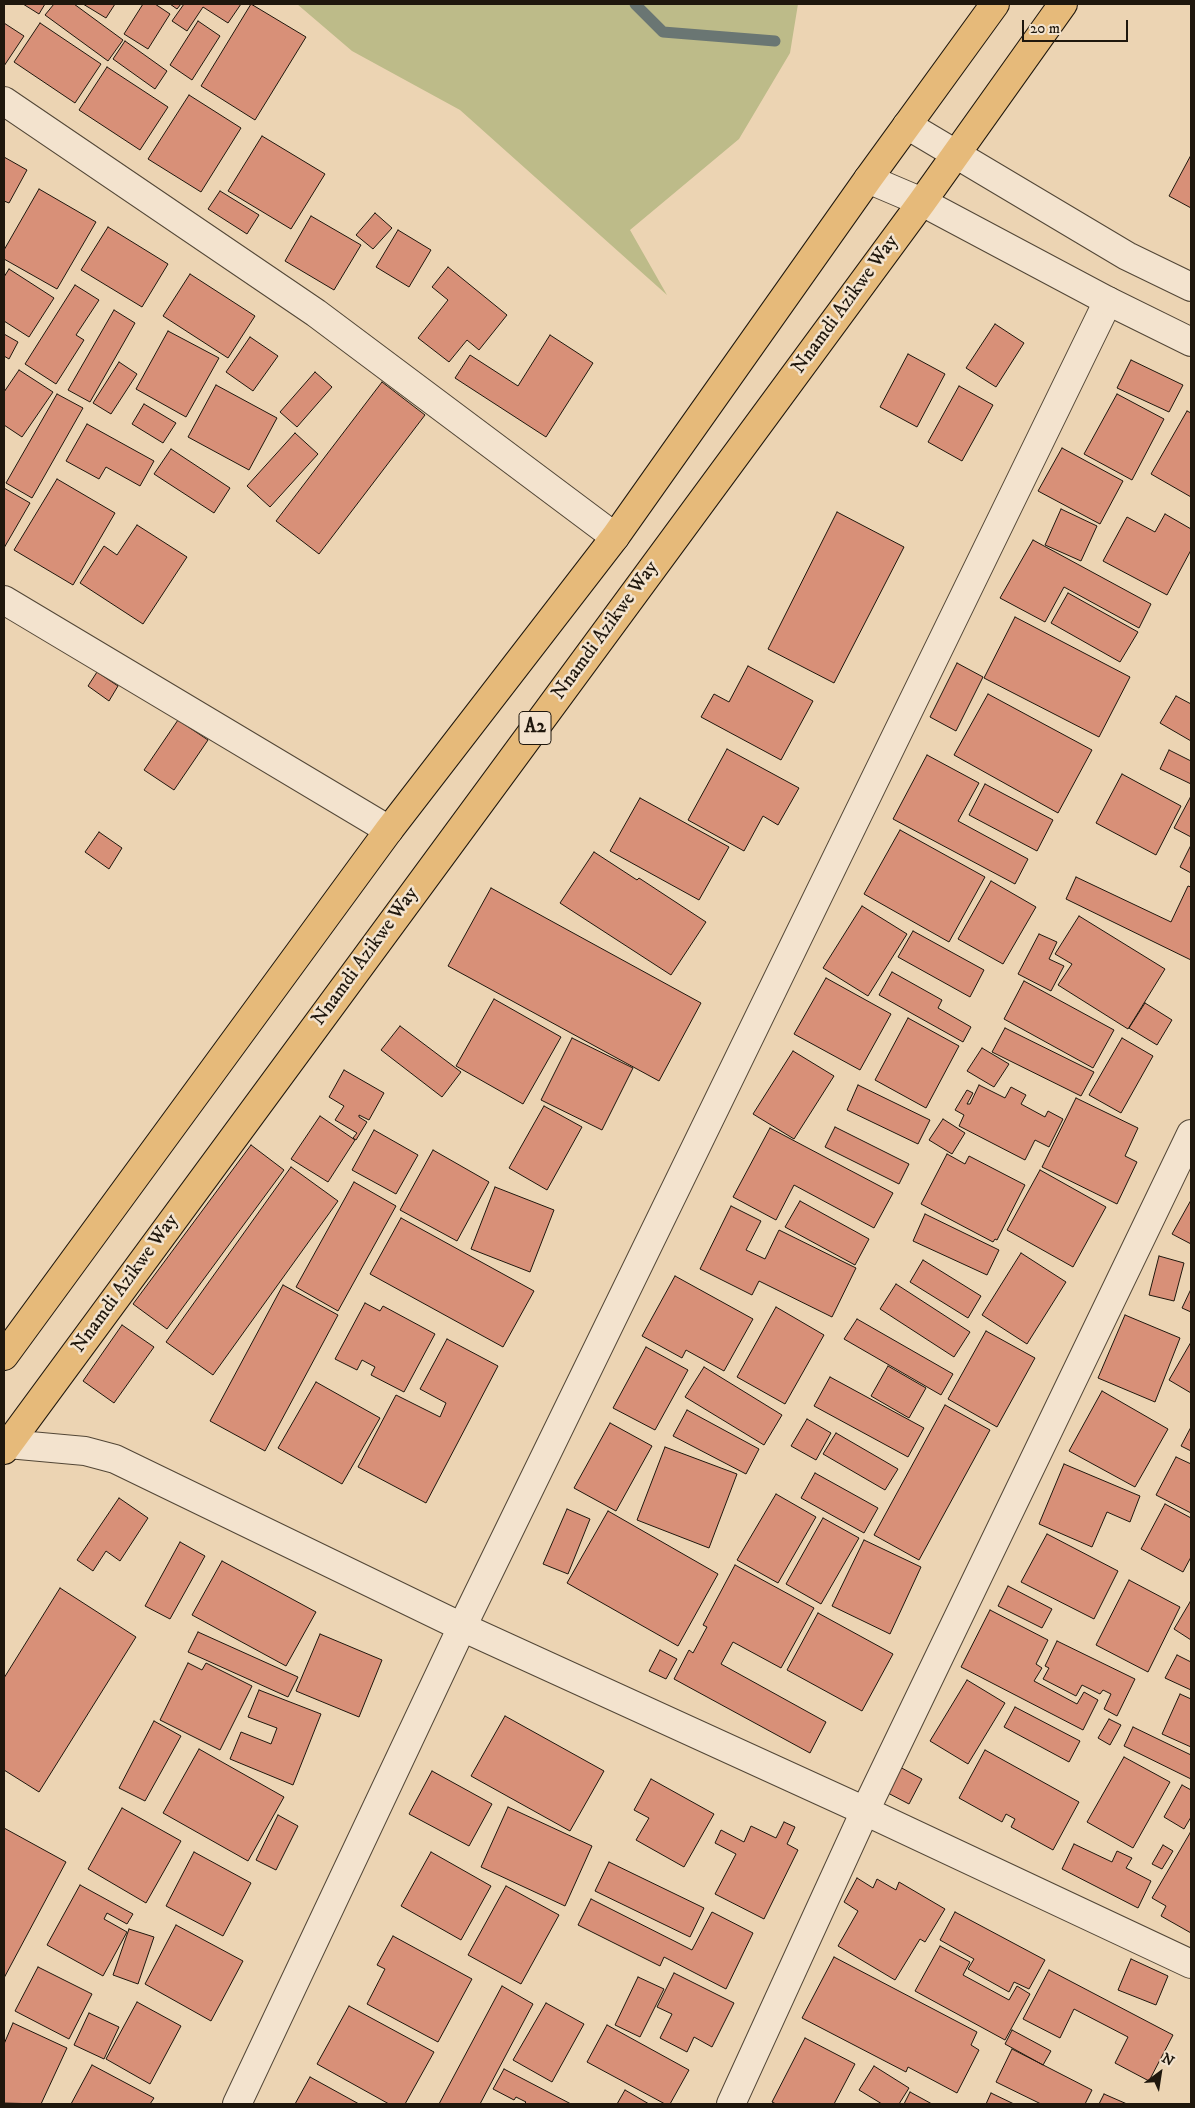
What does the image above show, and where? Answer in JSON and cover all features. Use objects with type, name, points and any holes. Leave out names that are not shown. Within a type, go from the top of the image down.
[{"type":"highway","points":[[4,1356],[389,830],[615,537],[868,179],[995,4]]},
{"type":"highway","name":"Nnamdi Azikwe Way","points":[[6,1447],[922,202],[1063,4]]},
{"type":"street","points":[[4,101],[316,313],[615,537]]},
{"type":"street","points":[[907,125],[1127,256],[1191,287]]},
{"type":"street","points":[[868,179],[922,202],[1108,301],[1191,342]]},
{"type":"street","points":[[237,2104],[462,1628],[1108,301]]},
{"type":"street","points":[[4,600],[389,830]]},
{"type":"street","points":[[731,2104],[865,1812],[1191,1134]]},
{"type":"street","points":[[6,1447],[85,1451],[115,1458],[462,1628],[865,1812],[1191,1964]]},
{"type":"shaded area","points":[[297,4],[798,4],[790,53],[739,139],[630,230],[667,295],[460,110],[352,51]]},
{"type":"building","points":[[23,4],[45,4],[39,14]]},
{"type":"building","points":[[54,4],[74,4],[123,40],[108,61],[45,15]]},
{"type":"building","points":[[83,4],[115,4],[106,18]]},
{"type":"building","points":[[143,4],[155,4],[170,14],[148,49],[124,34]]},
{"type":"building","points":[[170,4],[181,4],[177,9]]},
{"type":"building","points":[[184,4],[241,4],[228,23],[203,7],[187,31],[172,21]]},
{"type":"building","points":[[251,4],[306,37],[255,120],[201,86]]},
{"type":"building","points":[[198,21],[220,36],[192,80],[170,65]]},
{"type":"building","points":[[4,23],[24,36],[4,66]]},
{"type":"building","points":[[40,23],[101,64],[75,103],[14,62]]},
{"type":"building","points":[[125,41],[167,71],[155,89],[113,59]]},
{"type":"building","points":[[107,67],[168,107],[140,150],[79,110]]},
{"type":"building","points":[[189,95],[241,128],[201,192],[148,159]]},
{"type":"building","points":[[262,136],[325,174],[291,229],[228,191]]},
{"type":"building","points":[[1191,155],[1191,208],[1169,196]]},
{"type":"building","points":[[4,157],[27,170],[9,203],[4,201]]},
{"type":"building","points":[[39,189],[96,222],[57,289],[4,259],[4,250]]},
{"type":"building","points":[[220,191],[259,215],[247,234],[208,209]]},
{"type":"building","points":[[375,213],[392,228],[373,249],[356,235]]},
{"type":"building","points":[[311,216],[361,245],[334,290],[285,261]]},
{"type":"building","points":[[108,227],[168,264],[142,307],[81,270]]},
{"type":"building","points":[[398,230],[431,250],[409,287],[376,267]]},
{"type":"building","points":[[448,267],[507,315],[479,350],[467,340],[449,362],[418,338],[448,300],[432,287]]},
{"type":"building","points":[[9,269],[54,298],[29,337],[4,321],[4,277]]},
{"type":"building","points":[[190,274],[255,316],[228,358],[163,316]]},
{"type":"building","points":[[75,285],[99,300],[76,335],[84,340],[56,384],[25,364]]},
{"type":"building","points":[[114,310],[135,323],[90,402],[68,390]]},
{"type":"building","points":[[995,324],[1024,343],[996,387],[966,368]]},
{"type":"building","points":[[168,331],[219,358],[186,417],[136,389]]},
{"type":"building","points":[[4,334],[18,342],[9,359],[4,356]]},
{"type":"building","points":[[550,335],[593,363],[546,437],[455,378],[470,355],[518,386]]},
{"type":"building","points":[[250,337],[278,356],[253,391],[226,372]]},
{"type":"building","points":[[908,354],[945,374],[917,427],[880,407]]},
{"type":"building","points":[[1131,360],[1183,385],[1169,412],[1117,388]]},
{"type":"building","points":[[119,362],[137,374],[111,414],[93,403]]},
{"type":"building","points":[[19,370],[53,392],[22,437],[4,425],[4,392]]},
{"type":"building","points":[[315,372],[332,387],[297,427],[280,412]]},
{"type":"building","points":[[382,382],[425,415],[319,554],[276,521]]},
{"type":"building","points":[[216,385],[277,418],[249,470],[188,437]]},
{"type":"building","points":[[959,386],[993,405],[962,461],[928,442]]},
{"type":"building","points":[[57,394],[83,408],[32,498],[6,483]]},
{"type":"building","points":[[1117,394],[1164,419],[1132,480],[1084,454]]},
{"type":"building","points":[[144,404],[176,423],[163,443],[132,424]]},
{"type":"building","points":[[1187,411],[1191,413],[1191,497],[1151,474]]},
{"type":"building","points":[[87,424],[154,461],[140,486],[106,467],[99,479],[66,461]]},
{"type":"building","points":[[295,433],[318,454],[270,507],[247,486]]},
{"type":"building","points":[[1062,448],[1123,481],[1100,524],[1038,491]]},
{"type":"building","points":[[171,449],[230,488],[214,513],[154,474]]},
{"type":"building","points":[[57,479],[115,513],[73,585],[14,550]]},
{"type":"building","points":[[4,488],[30,503],[4,548]]},
{"type":"building","points":[[1061,509],[1097,526],[1081,561],[1045,545]]},
{"type":"building","points":[[837,512],[904,547],[834,683],[768,649]]},
{"type":"building","points":[[1165,514],[1191,529],[1191,550],[1167,595],[1103,561],[1127,517],[1155,532]]},
{"type":"building","points":[[137,525],[187,557],[143,624],[80,583],[104,546],[117,555]]},
{"type":"building","points":[[1033,540],[1151,604],[1139,628],[1064,587],[1045,622],[1000,598]]},
{"type":"building","points":[[1068,593],[1138,632],[1120,662],[1051,623]]},
{"type":"building","points":[[1015,617],[1130,677],[1099,737],[984,678]]},
{"type":"building","points":[[957,663],[983,677],[956,731],[930,717]]},
{"type":"building","points":[[748,666],[813,701],[781,760],[701,717],[714,694],[729,702]]},
{"type":"building","points":[[97,672],[118,686],[109,701],[88,686]]},
{"type":"building","points":[[988,694],[1092,750],[1058,813],[954,755]]},
{"type":"building","points":[[1176,696],[1191,704],[1191,741],[1160,723]]},
{"type":"building","points":[[178,720],[208,740],[174,790],[144,770]]},
{"type":"building","points":[[727,749],[799,788],[778,825],[763,816],[744,851],[688,820]]},
{"type":"building","points":[[1169,750],[1191,761],[1191,784],[1160,769]]},
{"type":"building","points":[[927,755],[979,783],[958,821],[1028,859],[1015,884],[893,819]]},
{"type":"building","points":[[1122,774],[1181,806],[1156,855],[1096,823]]},
{"type":"building","points":[[985,784],[1053,820],[1037,851],[969,815]]},
{"type":"building","points":[[640,798],[729,847],[699,900],[610,851]]},
{"type":"building","points":[[1191,799],[1191,837],[1174,828]]},
{"type":"building","points":[[900,830],[985,877],[949,942],[864,894]]},
{"type":"building","points":[[99,832],[122,848],[109,869],[85,852]]},
{"type":"building","points":[[1191,845],[1191,873],[1180,867]]},
{"type":"building","points":[[594,852],[637,880],[639,878],[706,922],[671,975],[560,903]]},
{"type":"building","points":[[1076,877],[1171,922],[1188,886],[1191,887],[1191,960],[1066,899]]},
{"type":"building","points":[[991,881],[1036,907],[1003,964],[958,939]]},
{"type":"building","points":[[491,888],[701,1003],[659,1081],[448,966]]},
{"type":"building","points":[[862,906],[907,934],[868,996],[823,968]]},
{"type":"building","points":[[1079,916],[1165,969],[1128,1029],[1058,985],[1072,964],[1055,954]]},
{"type":"building","points":[[913,931],[984,970],[970,997],[898,957]]},
{"type":"building","points":[[1039,934],[1057,942],[1049,959],[1064,966],[1051,991],[1018,974]]},
{"type":"building","points":[[892,972],[942,1000],[938,1008],[971,1027],[963,1042],[879,995]]},
{"type":"building","points":[[826,978],[891,1014],[860,1070],[794,1034]]},
{"type":"building","points":[[1024,981],[1114,1030],[1093,1068],[1004,1019]]},
{"type":"building","points":[[494,999],[561,1037],[523,1104],[456,1066]]},
{"type":"building","points":[[1145,1003],[1172,1020],[1157,1045],[1129,1028]]},
{"type":"building","points":[[908,1018],[959,1046],[926,1108],[875,1080]]},
{"type":"building","points":[[400,1026],[461,1072],[442,1097],[381,1050]]},
{"type":"building","points":[[1005,1028],[1094,1072],[1081,1096],[992,1052]]},
{"type":"building","points":[[572,1038],[633,1068],[602,1130],[541,1100]]},
{"type":"building","points":[[1122,1038],[1153,1056],[1121,1113],[1089,1095]]},
{"type":"building","points":[[982,1048],[1009,1064],[994,1087],[967,1071]]},
{"type":"building","points":[[793,1051],[834,1076],[794,1139],[753,1114]]},
{"type":"building","points":[[344,1070],[384,1093],[369,1120],[359,1115],[359,1117],[367,1122],[356,1140],[353,1138],[357,1133],[335,1120],[344,1106],[329,1097]]},
{"type":"building","points":[[858,1085],[930,1120],[918,1144],[847,1110]]},
{"type":"building","points":[[979,1085],[1005,1098],[1011,1087],[1026,1095],[1021,1104],[1045,1117],[1048,1111],[1063,1119],[1049,1147],[1035,1140],[1025,1160],[959,1126],[964,1115],[955,1110],[967,1090],[973,1093],[967,1104],[970,1104]]},
{"type":"building","points":[[1076,1098],[1138,1128],[1125,1156],[1137,1162],[1117,1204],[1042,1167]]},
{"type":"building","points":[[544,1106],[582,1127],[547,1190],[509,1168]]},
{"type":"building","points":[[320,1116],[355,1140],[328,1182],[291,1159]]},
{"type":"building","points":[[943,1119],[965,1133],[952,1154],[929,1140]]},
{"type":"building","points":[[835,1127],[909,1164],[899,1184],[825,1147]]},
{"type":"building","points":[[770,1128],[893,1193],[874,1228],[794,1185],[776,1220],[733,1197]]},
{"type":"building","points":[[374,1130],[418,1155],[396,1194],[352,1170]]},
{"type":"building","points":[[251,1145],[284,1170],[167,1329],[133,1304]]},
{"type":"building","points":[[433,1150],[489,1182],[457,1241],[400,1210]]},
{"type":"building","points":[[947,1154],[965,1164],[969,1156],[1025,1185],[997,1240],[995,1239],[993,1242],[921,1204]]},
{"type":"building","points":[[291,1167],[338,1201],[213,1375],[166,1342]]},
{"type":"building","points":[[1040,1170],[1106,1207],[1073,1267],[1007,1230]]},
{"type":"building","points":[[354,1182],[396,1206],[338,1311],[296,1287]]},
{"type":"building","points":[[495,1187],[554,1210],[530,1272],[471,1249]]},
{"type":"building","points":[[1191,1200],[1191,1244],[1172,1234]]},
{"type":"building","points":[[800,1201],[869,1239],[855,1265],[785,1227]]},
{"type":"building","points":[[731,1206],[761,1221],[746,1250],[765,1259],[779,1230],[856,1268],[832,1317],[759,1281],[752,1295],[700,1269]]},
{"type":"building","points":[[925,1214],[999,1250],[987,1275],[913,1241]]},
{"type":"building","points":[[401,1218],[534,1291],[503,1347],[370,1274]]},
{"type":"building","points":[[1021,1253],[1066,1282],[1027,1344],[982,1315]]},
{"type":"building","points":[[1159,1256],[1184,1263],[1174,1301],[1149,1295]]},
{"type":"building","points":[[923,1260],[981,1296],[968,1318],[910,1282]]},
{"type":"building","points":[[675,1276],[753,1319],[724,1371],[686,1350],[682,1358],[642,1336]]},
{"type":"building","points":[[896,1284],[970,1332],[954,1357],[880,1309]]},
{"type":"building","points":[[283,1285],[338,1315],[265,1451],[210,1421]]},
{"type":"building","points":[[1191,1289],[1191,1312],[1182,1308]]},
{"type":"building","points":[[365,1303],[380,1311],[383,1306],[435,1334],[404,1392],[371,1375],[375,1367],[362,1360],[357,1370],[335,1359]]},
{"type":"building","points":[[776,1307],[824,1335],[785,1404],[737,1377]]},
{"type":"building","points":[[1125,1315],[1180,1338],[1155,1402],[1098,1378]]},
{"type":"building","points":[[857,1319],[953,1374],[941,1395],[844,1339]]},
{"type":"building","points":[[122,1325],[154,1347],[114,1403],[83,1381]]},
{"type":"building","points":[[986,1331],[1035,1358],[997,1427],[948,1399]]},
{"type":"building","points":[[447,1339],[498,1366],[426,1503],[358,1467],[396,1395],[440,1417],[446,1403],[420,1389]]},
{"type":"building","points":[[1191,1342],[1191,1393],[1169,1380]]},
{"type":"building","points":[[646,1347],[688,1370],[655,1430],[613,1408]]},
{"type":"building","points":[[888,1366],[926,1388],[909,1418],[871,1396]]},
{"type":"building","points":[[704,1367],[782,1415],[764,1445],[685,1397]]},
{"type":"building","points":[[830,1377],[924,1428],[908,1457],[814,1406]]},
{"type":"building","points":[[316,1382],[380,1418],[342,1484],[278,1448]]},
{"type":"building","points":[[1102,1391],[1168,1429],[1135,1487],[1069,1451]]},
{"type":"building","points":[[945,1405],[990,1430],[919,1560],[874,1535]]},
{"type":"building","points":[[687,1410],[759,1449],[746,1474],[673,1436]]},
{"type":"building","points":[[807,1419],[831,1433],[816,1460],[791,1446]]},
{"type":"building","points":[[610,1423],[652,1446],[616,1511],[574,1488]]},
{"type":"building","points":[[1191,1427],[1191,1451],[1181,1446]]},
{"type":"building","points":[[836,1433],[898,1469],[885,1490],[823,1454]]},
{"type":"building","points":[[665,1447],[737,1474],[709,1548],[637,1520]]},
{"type":"building","points":[[1176,1457],[1191,1464],[1191,1513],[1156,1495]]},
{"type":"building","points":[[1064,1464],[1140,1496],[1130,1522],[1107,1512],[1092,1547],[1039,1524]]},
{"type":"building","points":[[815,1473],[878,1508],[864,1533],[801,1498]]},
{"type":"building","points":[[776,1494],[816,1517],[778,1583],[737,1560]]},
{"type":"building","points":[[119,1498],[148,1518],[120,1561],[106,1551],[93,1571],[77,1560]]},
{"type":"building","points":[[1165,1504],[1191,1518],[1191,1557],[1183,1572],[1141,1549]]},
{"type":"building","points":[[567,1509],[590,1519],[568,1574],[543,1564]]},
{"type":"building","points":[[608,1511],[718,1574],[678,1646],[567,1583]]},
{"type":"building","points":[[823,1518],[859,1538],[821,1604],[786,1584]]},
{"type":"building","points":[[1047,1534],[1118,1571],[1094,1619],[1021,1582]]},
{"type":"building","points":[[864,1540],[921,1567],[890,1634],[832,1606]]},
{"type":"building","points":[[180,1542],[205,1556],[170,1619],[145,1606]]},
{"type":"building","points":[[222,1561],[316,1612],[286,1666],[192,1615]]},
{"type":"building","points":[[735,1565],[814,1608],[781,1668],[733,1642],[721,1664],[826,1722],[810,1753],[674,1679],[689,1650],[693,1653],[707,1627],[703,1625]]},
{"type":"building","points":[[1129,1580],[1180,1607],[1148,1672],[1096,1645]]},
{"type":"building","points":[[1008,1586],[1052,1609],[1042,1628],[998,1606]]},
{"type":"building","points":[[60,1588],[136,1637],[39,1792],[4,1770],[4,1678]]},
{"type":"building","points":[[1191,1603],[1191,1640],[1174,1629]]},
{"type":"building","points":[[990,1610],[1048,1640],[1036,1664],[1042,1668],[1034,1681],[1077,1704],[1084,1692],[1098,1700],[1083,1730],[961,1667]]},
{"type":"building","points":[[818,1613],[893,1654],[862,1711],[787,1670]]},
{"type":"building","points":[[198,1632],[298,1677],[288,1697],[188,1652]]},
{"type":"building","points":[[320,1634],[382,1660],[359,1717],[296,1691]]},
{"type":"building","points":[[1057,1641],[1135,1679],[1117,1716],[1104,1709],[1111,1694],[1103,1690],[1100,1694],[1082,1685],[1076,1696],[1043,1679],[1049,1668],[1045,1666]]},
{"type":"building","points":[[660,1650],[677,1659],[666,1679],[649,1671]]},
{"type":"building","points":[[1177,1655],[1191,1662],[1191,1690],[1165,1678]]},
{"type":"building","points":[[188,1663],[202,1670],[206,1663],[252,1686],[220,1750],[160,1720]]},
{"type":"building","points":[[967,1680],[1005,1703],[968,1764],[930,1741]]},
{"type":"building","points":[[259,1690],[321,1714],[293,1785],[230,1759],[241,1732],[271,1744],[277,1728],[248,1717]]},
{"type":"building","points":[[1180,1694],[1191,1699],[1191,1747],[1162,1734]]},
{"type":"building","points":[[1015,1707],[1080,1741],[1069,1762],[1004,1727]]},
{"type":"building","points":[[505,1716],[604,1771],[570,1831],[471,1776]]},
{"type":"building","points":[[1109,1719],[1121,1725],[1110,1745],[1098,1738]]},
{"type":"building","points":[[154,1721],[181,1736],[145,1801],[119,1788]]},
{"type":"building","points":[[1133,1727],[1191,1755],[1191,1779],[1124,1746]]},
{"type":"building","points":[[199,1749],[284,1797],[248,1861],[163,1813]]},
{"type":"building","points":[[985,1750],[1079,1802],[1053,1850],[1011,1827],[1015,1819],[1006,1814],[1002,1822],[959,1798]]},
{"type":"building","points":[[1124,1757],[1170,1782],[1133,1848],[1087,1822]]},
{"type":"building","points":[[898,1766],[922,1779],[909,1804],[884,1791]]},
{"type":"building","points":[[432,1771],[492,1804],[469,1846],[409,1814]]},
{"type":"building","points":[[651,1779],[714,1814],[684,1867],[636,1840],[649,1818],[634,1810]]},
{"type":"building","points":[[1182,1785],[1191,1790],[1191,1817],[1184,1829],[1164,1817]]},
{"type":"building","points":[[508,1807],[592,1846],[565,1906],[481,1867]]},
{"type":"building","points":[[122,1808],[181,1841],[146,1903],[88,1869]]},
{"type":"building","points":[[278,1815],[298,1826],[276,1870],[256,1860]]},
{"type":"building","points":[[784,1822],[795,1827],[787,1844],[798,1850],[764,1919],[715,1894],[736,1854],[715,1843],[721,1830],[744,1842],[751,1826],[776,1838]]},
{"type":"building","points":[[4,1828],[66,1862],[4,1978]]},
{"type":"building","points":[[1190,1833],[1191,1933],[1161,1916],[1166,1906],[1152,1898]]},
{"type":"building","points":[[1074,1844],[1112,1862],[1117,1851],[1132,1858],[1126,1868],[1151,1881],[1138,1908],[1062,1869]]},
{"type":"building","points":[[1163,1845],[1173,1851],[1162,1869],[1152,1864]]},
{"type":"building","points":[[194,1852],[251,1883],[223,1936],[166,1906]]},
{"type":"building","points":[[431,1852],[491,1886],[461,1940],[401,1906]]},
{"type":"building","points":[[609,1862],[704,1908],[690,1937],[595,1891]]},
{"type":"building","points":[[857,1878],[873,1888],[877,1879],[896,1890],[899,1882],[945,1909],[925,1942],[920,1939],[895,1980],[838,1946],[858,1911],[844,1902]]},
{"type":"building","points":[[80,1885],[133,1914],[127,1924],[107,1913],[104,1919],[127,1932],[103,1976],[47,1945]]},
{"type":"building","points":[[506,1886],[559,1915],[521,1984],[468,1955]]},
{"type":"building","points":[[591,1899],[692,1950],[712,1912],[753,1933],[726,1989],[664,1957],[660,1966],[578,1925]]},
{"type":"building","points":[[955,1912],[1045,1960],[1029,1989],[1014,1982],[1009,1992],[968,1969],[974,1959],[940,1940]]},
{"type":"building","points":[[176,1925],[243,1961],[211,2021],[145,1984]]},
{"type":"building","points":[[129,1929],[154,1937],[138,1984],[113,1975]]},
{"type":"building","points":[[393,1936],[472,1979],[438,2042],[367,2004],[385,1969],[377,1965]]},
{"type":"building","points":[[940,1946],[970,1962],[963,1975],[1009,2000],[1017,1986],[1030,1994],[1005,2040],[915,1991]]},
{"type":"building","points":[[834,1957],[977,2032],[971,2045],[979,2050],[957,2093],[908,2067],[906,2072],[802,2018]]},
{"type":"building","points":[[1131,1959],[1168,1976],[1156,2005],[1118,1990]]},
{"type":"building","points":[[38,1967],[92,1994],[69,2039],[15,2011]]},
{"type":"building","points":[[1049,1970],[1173,2035],[1149,2081],[1115,2063],[1128,2037],[1074,2009],[1060,2038],[1023,2019]]},
{"type":"building","points":[[674,1973],[734,2003],[712,2047],[694,2037],[687,2052],[660,2038],[672,2014],[657,2007]]},
{"type":"building","points":[[638,1977],[664,1989],[640,2037],[615,2025]]},
{"type":"building","points":[[502,1986],[533,2004],[480,2104],[439,2104]]},
{"type":"building","points":[[137,2002],[181,2026],[150,2084],[106,2059]]},
{"type":"building","points":[[546,2003],[584,2024],[552,2082],[513,2060]]},
{"type":"building","points":[[349,2006],[434,2052],[405,2104],[389,2104],[317,2064]]},
{"type":"building","points":[[89,2013],[119,2027],[104,2059],[74,2045]]},
{"type":"building","points":[[13,2023],[67,2048],[41,2104],[4,2103],[4,2044]]},
{"type":"building","points":[[607,2025],[689,2070],[670,2104],[665,2104],[587,2062]]},
{"type":"building","points":[[1012,2030],[1051,2051],[1043,2065],[1005,2044]]},
{"type":"building","points":[[805,2038],[855,2064],[834,2104],[776,2104],[772,2102]]},
{"type":"building","points":[[1012,2049],[1092,2090],[1085,2104],[1041,2104],[996,2082]]},
{"type":"building","points":[[92,2065],[154,2098],[150,2104],[71,2104]]},
{"type":"building","points":[[874,2066],[909,2088],[899,2104],[882,2104],[859,2090]]},
{"type":"building","points":[[504,2069],[571,2104],[524,2104],[526,2102],[516,2097],[514,2100],[493,2089]]},
{"type":"building","points":[[310,2077],[359,2104],[295,2104]]},
{"type":"building","points":[[625,2090],[649,2104],[617,2104]]},
{"type":"building","points":[[910,2092],[932,2104],[904,2104]]},
{"type":"building","points":[[991,2093],[1014,2104],[986,2104]]},
{"type":"building","points":[[1104,2094],[1127,2104],[1099,2104]]},
{"type":"waterway","points":[[635,4],[663,32],[775,41]]}]
